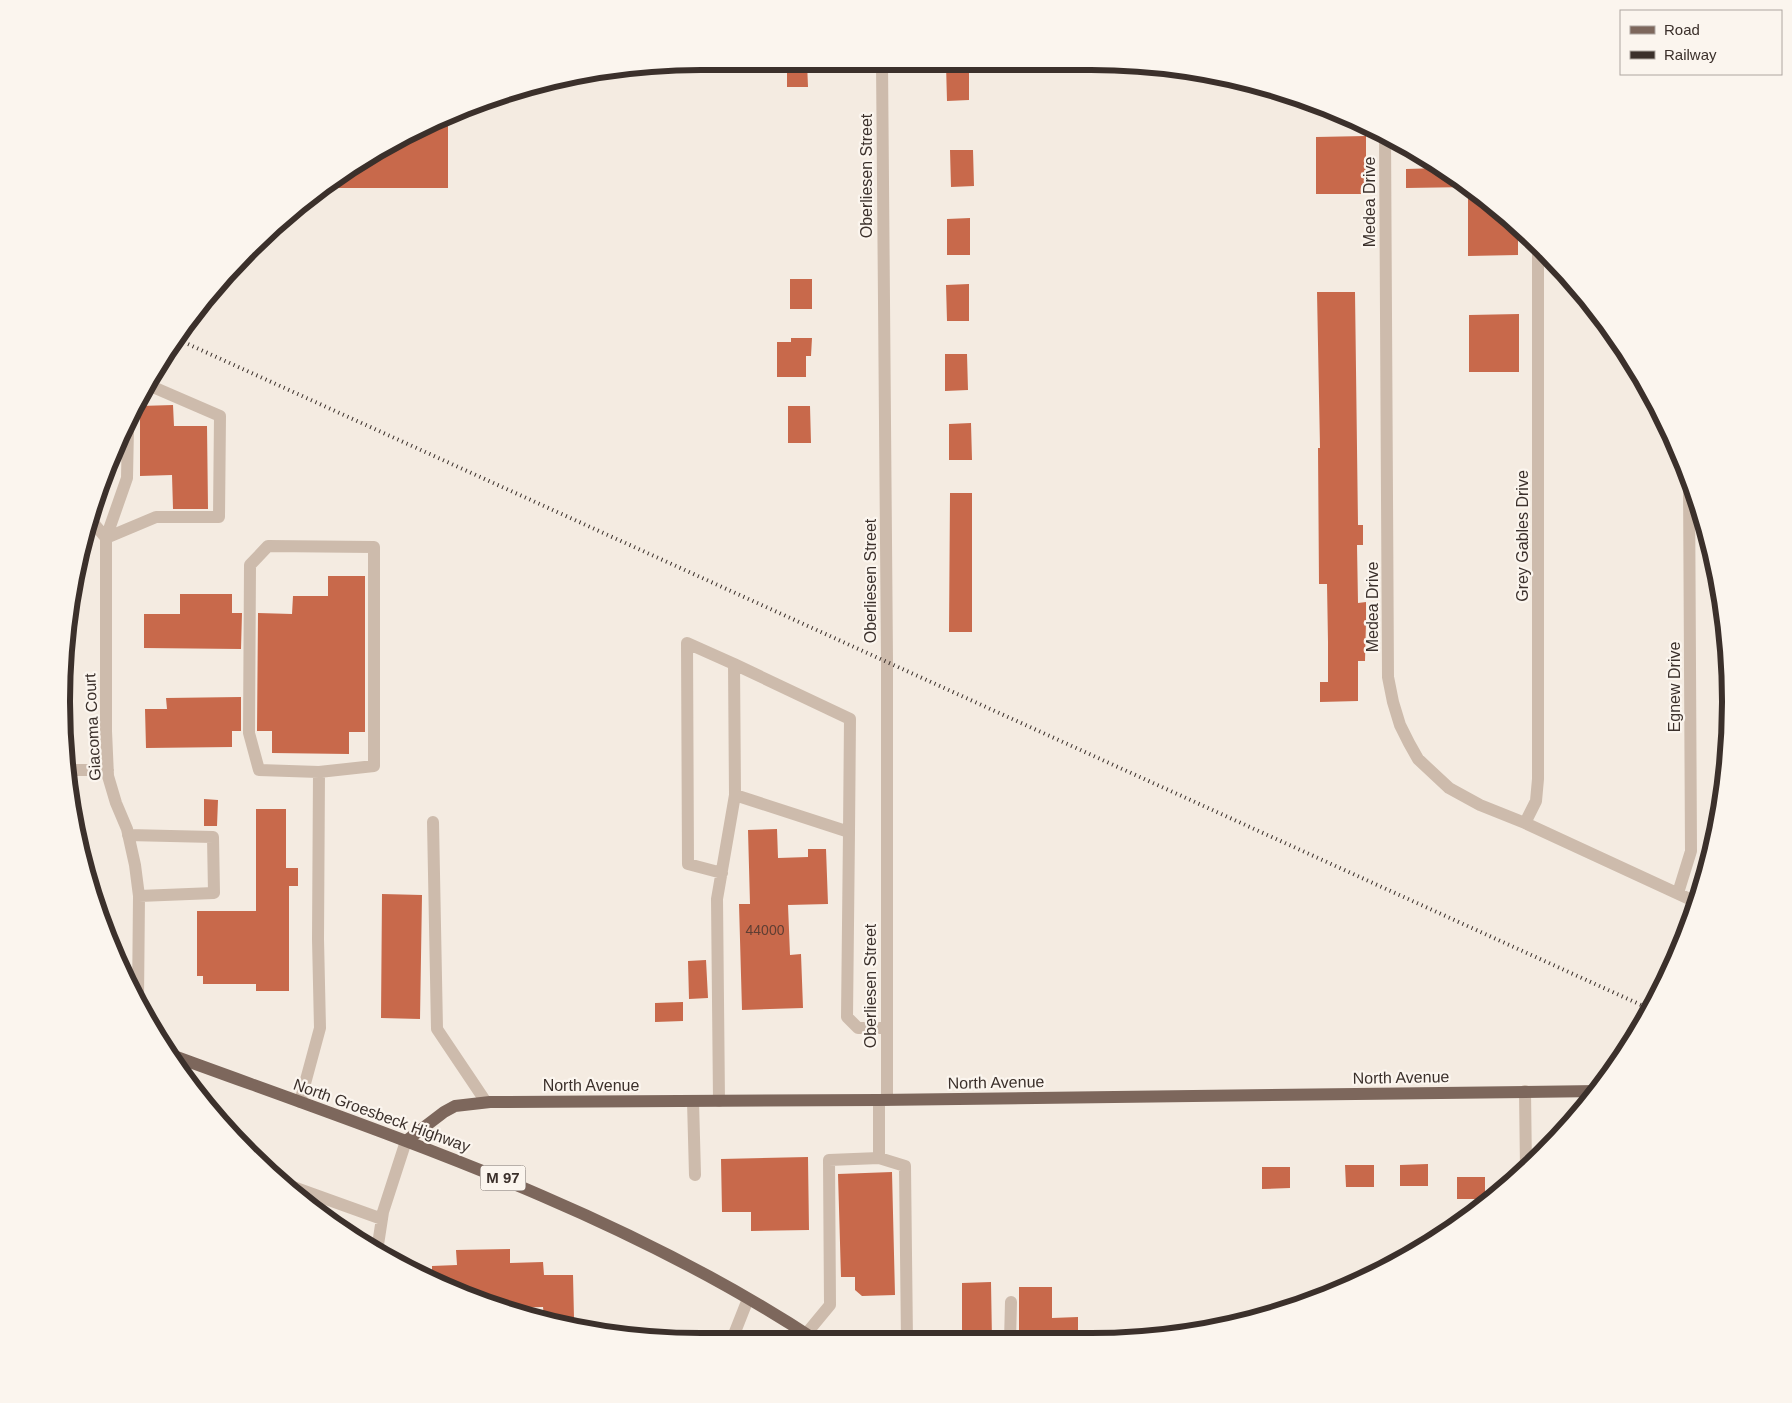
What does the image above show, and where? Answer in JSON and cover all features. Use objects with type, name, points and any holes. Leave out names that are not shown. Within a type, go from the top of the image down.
[{"type":"main road","name":"North Groesbeck Highway","points":[[181,1058],[406,1141],[517,1184],[584,1213],[748,1299],[803,1333]]},
{"type":"main road","name":"North Avenue","points":[[406,1141],[444,1112],[455,1106],[486,1102],[883,1100],[1589,1090]]},
{"type":"street","name":"Oberliesen Street","points":[[879,1158],[887,1028],[887,661],[882,70]]},
{"type":"street","name":"Medea Drive","points":[[1385,143],[1388,677],[1400,725],[1418,759],[1449,788],[1480,805],[1525,823],[1690,899]]},
{"type":"street","name":"Grey Gables Drive","points":[[1525,823],[1536,801],[1538,779],[1538,256]]},
{"type":"street","points":[[96,526],[106,538],[156,517],[219,516],[220,416],[154,388]]},
{"type":"street","name":"Giacoma Court","points":[[128,438],[127,478],[106,538],[106,731],[108,770],[116,803],[128,834],[139,896],[138,987]]},
{"type":"street","name":"Egnew Drive","points":[[1678,893],[1691,852],[1689,503]]},
{"type":"street","points":[[268,546],[374,547],[374,766],[319,772],[259,770],[249,733],[250,565],[268,546]]},
{"type":"street","points":[[722,874],[688,864],[687,644],[850,719],[847,1018],[858,1028],[887,1028]]},
{"type":"street","points":[[719,1101],[718,899],[736,795],[734,664]]},
{"type":"street","points":[[74,770],[108,770]]},
{"type":"street","points":[[300,1102],[320,1028],[318,939],[319,772]]},
{"type":"street","points":[[736,795],[849,832]]},
{"type":"street","points":[[433,822],[437,1029],[486,1102]]},
{"type":"street","points":[[128,834],[213,837],[214,893],[139,896]]},
{"type":"street","points":[[1525,1091],[1526,1158]]},
{"type":"street","points":[[693,1101],[696,1175]]},
{"type":"street","points":[[379,1244],[382,1219],[390,1188],[406,1141]]},
{"type":"street","points":[[814,1333],[830,1305],[829,1160],[879,1158],[904,1166],[907,1333]]},
{"type":"street","points":[[302,1190],[382,1219]]},
{"type":"street","points":[[735,1333],[748,1299]]},
{"type":"street","points":[[1010,1333],[1011,1302]]},
{"type":"building","points":[[787,70],[807,70],[808,87],[787,87]]},
{"type":"building","points":[[946,70],[969,70],[969,100],[947,101]]},
{"type":"building","points":[[448,123],[448,188],[334,188],[386,155]]},
{"type":"building","points":[[1366,136],[1366,194],[1316,194],[1316,137]]},
{"type":"building","points":[[950,150],[973,150],[974,186],[951,187]]},
{"type":"building","points":[[1428,168],[1457,187],[1406,188],[1406,169]]},
{"type":"building","points":[[1468,197],[1471,197],[1518,237],[1518,255],[1468,256]]},
{"type":"building","points":[[970,218],[970,255],[947,255],[947,219]]},
{"type":"building","points":[[790,279],[812,279],[812,309],[790,309]]},
{"type":"building","points":[[969,284],[969,321],[947,321],[946,285]]},
{"type":"building","points":[[1317,292],[1355,292],[1358,525],[1363,525],[1363,545],[1357,545],[1358,603],[1366,602],[1365,661],[1358,661],[1358,701],[1320,702],[1320,682],[1328,682],[1328,642],[1327,584],[1319,584],[1318,448],[1320,448]]},
{"type":"building","points":[[1519,314],[1519,372],[1469,372],[1469,315]]},
{"type":"building","points":[[791,338],[812,338],[811,356],[806,356],[806,377],[777,377],[777,342],[791,342]]},
{"type":"building","points":[[945,354],[967,354],[968,390],[945,391]]},
{"type":"building","points":[[173,405],[174,426],[207,426],[208,509],[173,509],[172,475],[140,476],[140,413],[144,406]]},
{"type":"building","points":[[788,406],[810,406],[811,443],[788,443]]},
{"type":"building","points":[[971,423],[972,460],[949,460],[949,424]]},
{"type":"building","points":[[950,493],[972,493],[972,632],[949,632]]},
{"type":"building","points":[[328,576],[365,576],[365,732],[349,732],[349,754],[272,753],[272,731],[257,731],[258,613],[292,614],[293,596],[328,596]]},
{"type":"building","points":[[180,594],[232,594],[232,613],[242,613],[241,649],[144,648],[144,614],[180,614]]},
{"type":"building","points":[[241,697],[241,731],[232,731],[232,747],[146,748],[145,709],[167,709],[166,698]]},
{"type":"building","points":[[204,799],[218,800],[217,826],[204,826]]},
{"type":"building","points":[[256,809],[286,809],[286,868],[298,868],[298,886],[289,886],[289,991],[256,991],[256,984],[203,984],[203,976],[197,976],[197,911],[256,911]]},
{"type":"building","points":[[777,829],[778,858],[808,857],[808,849],[826,849],[828,904],[788,905],[790,955],[801,954],[803,1008],[742,1010],[739,904],[750,904],[748,830]]},
{"type":"building","points":[[382,894],[422,895],[420,1019],[381,1018]]},
{"type":"building","points":[[706,960],[708,998],[689,999],[688,961]]},
{"type":"building","points":[[683,1002],[683,1021],[655,1022],[655,1003]]},
{"type":"building","points":[[808,1157],[809,1230],[751,1231],[751,1212],[722,1212],[721,1159]]},
{"type":"building","points":[[1428,1164],[1428,1186],[1400,1186],[1400,1165]]},
{"type":"building","points":[[1345,1165],[1374,1165],[1374,1187],[1346,1187]]},
{"type":"building","points":[[1262,1167],[1290,1167],[1290,1188],[1262,1189]]},
{"type":"building","points":[[892,1172],[895,1295],[862,1296],[855,1290],[855,1277],[841,1277],[838,1174]]},
{"type":"building","points":[[1457,1177],[1485,1177],[1485,1195],[1480,1199],[1457,1199]]},
{"type":"building","points":[[510,1249],[510,1263],[543,1262],[544,1275],[573,1275],[574,1318],[543,1312],[543,1307],[526,1307],[499,1299],[432,1272],[432,1266],[457,1265],[456,1250]]},
{"type":"building","points":[[991,1282],[992,1333],[962,1333],[962,1283]]},
{"type":"building","points":[[1019,1287],[1052,1287],[1052,1318],[1078,1317],[1078,1333],[1019,1333]]},
{"type":"railway","points":[[183,342],[1643,1006]]}]
